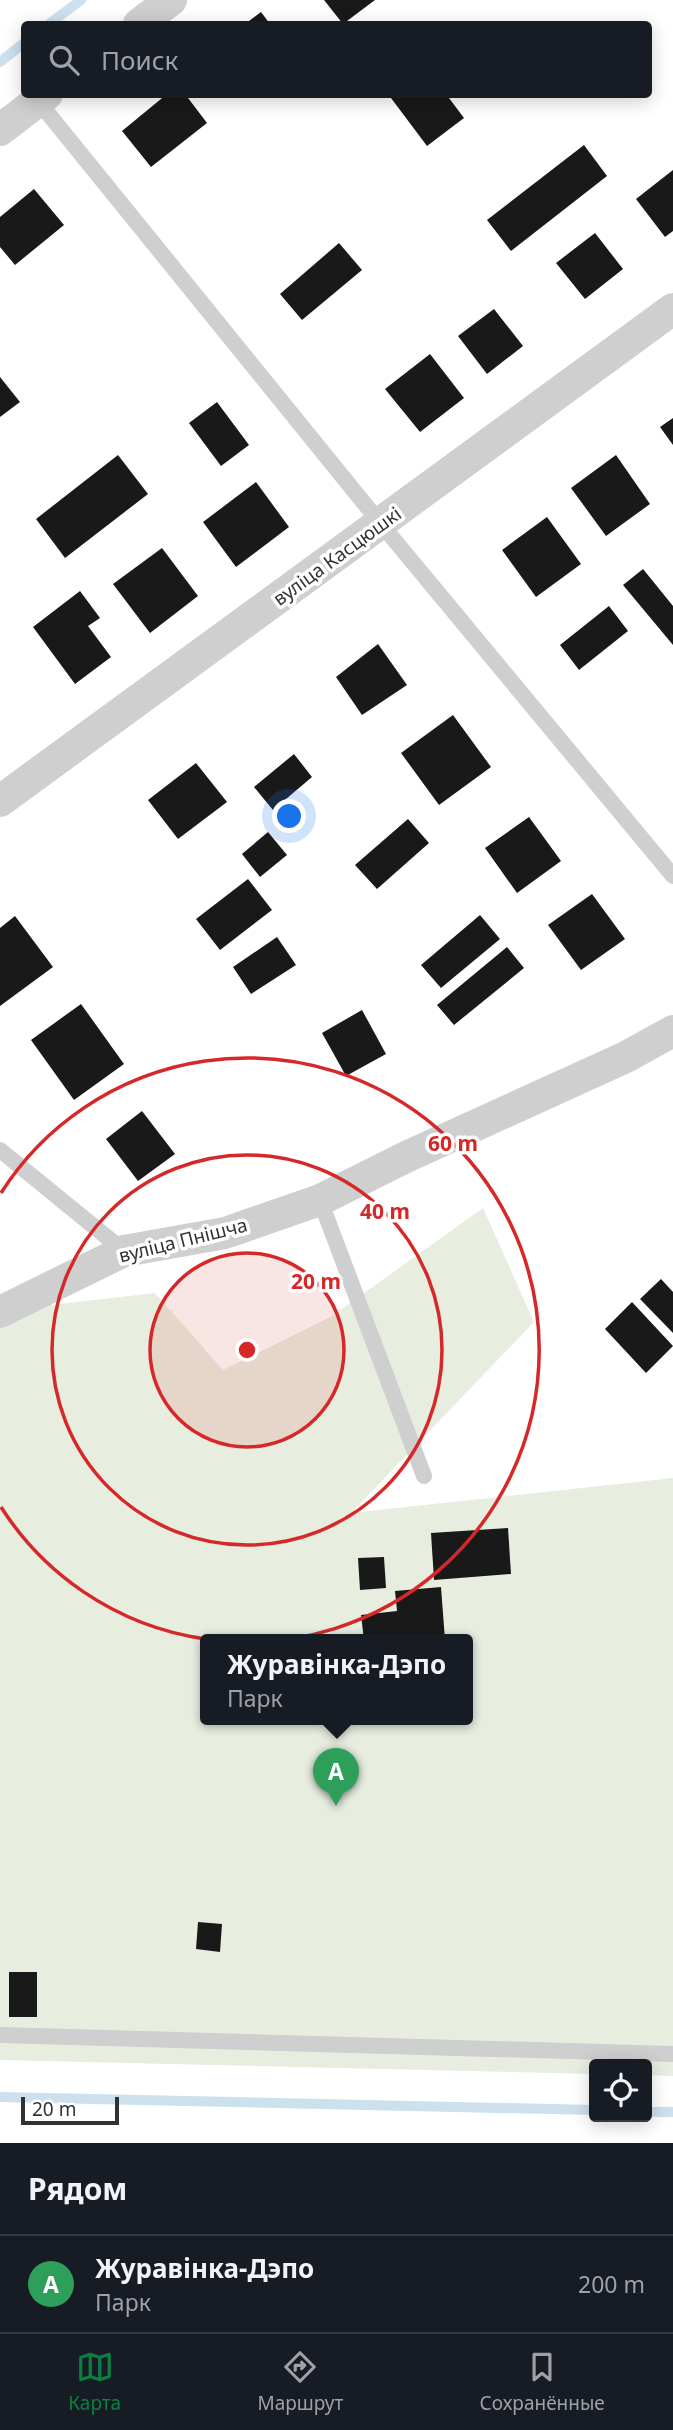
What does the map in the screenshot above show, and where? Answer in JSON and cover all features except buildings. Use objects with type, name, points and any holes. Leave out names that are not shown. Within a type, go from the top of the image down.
[{"type":"street","points":[[143,21],[171,0]]},
{"type":"street","points":[[0,130],[43,98]]},
{"type":"street","name":"вуліца Касцюшкі","points":[[0,801],[673,309]]},
{"type":"street","name":"вуліца Пнішча","points":[[0,1312],[124,1251],[225,1233],[320,1200],[406,1157],[626,1057],[673,1031]]},
{"type":"lane","points":[[43,98],[380,524],[673,876]]},
{"type":"lane","points":[[0,1150],[124,1251]]},
{"type":"lane","points":[[320,1200],[424,1476]]},
{"type":"lane","points":[[0,2035],[673,2054]]},
{"type":"shaded area","points":[[483,1208],[534,1322],[351,1513],[673,1478],[673,2076],[652,2075],[652,2059],[589,2059],[589,2074],[0,2060],[0,1325],[42,1306],[155,1293],[223,1370],[332,1316]]},
{"type":"waterway","points":[[53,21],[81,0]]},
{"type":"waterway","points":[[0,62],[21,45]]},
{"type":"waterway","points":[[0,2097],[589,2110]]},
{"type":"waterway","points":[[652,2112],[673,2112]]},
{"type":"place","name":"Журавінка-Дэпо","points":[[336,1806]]}]
